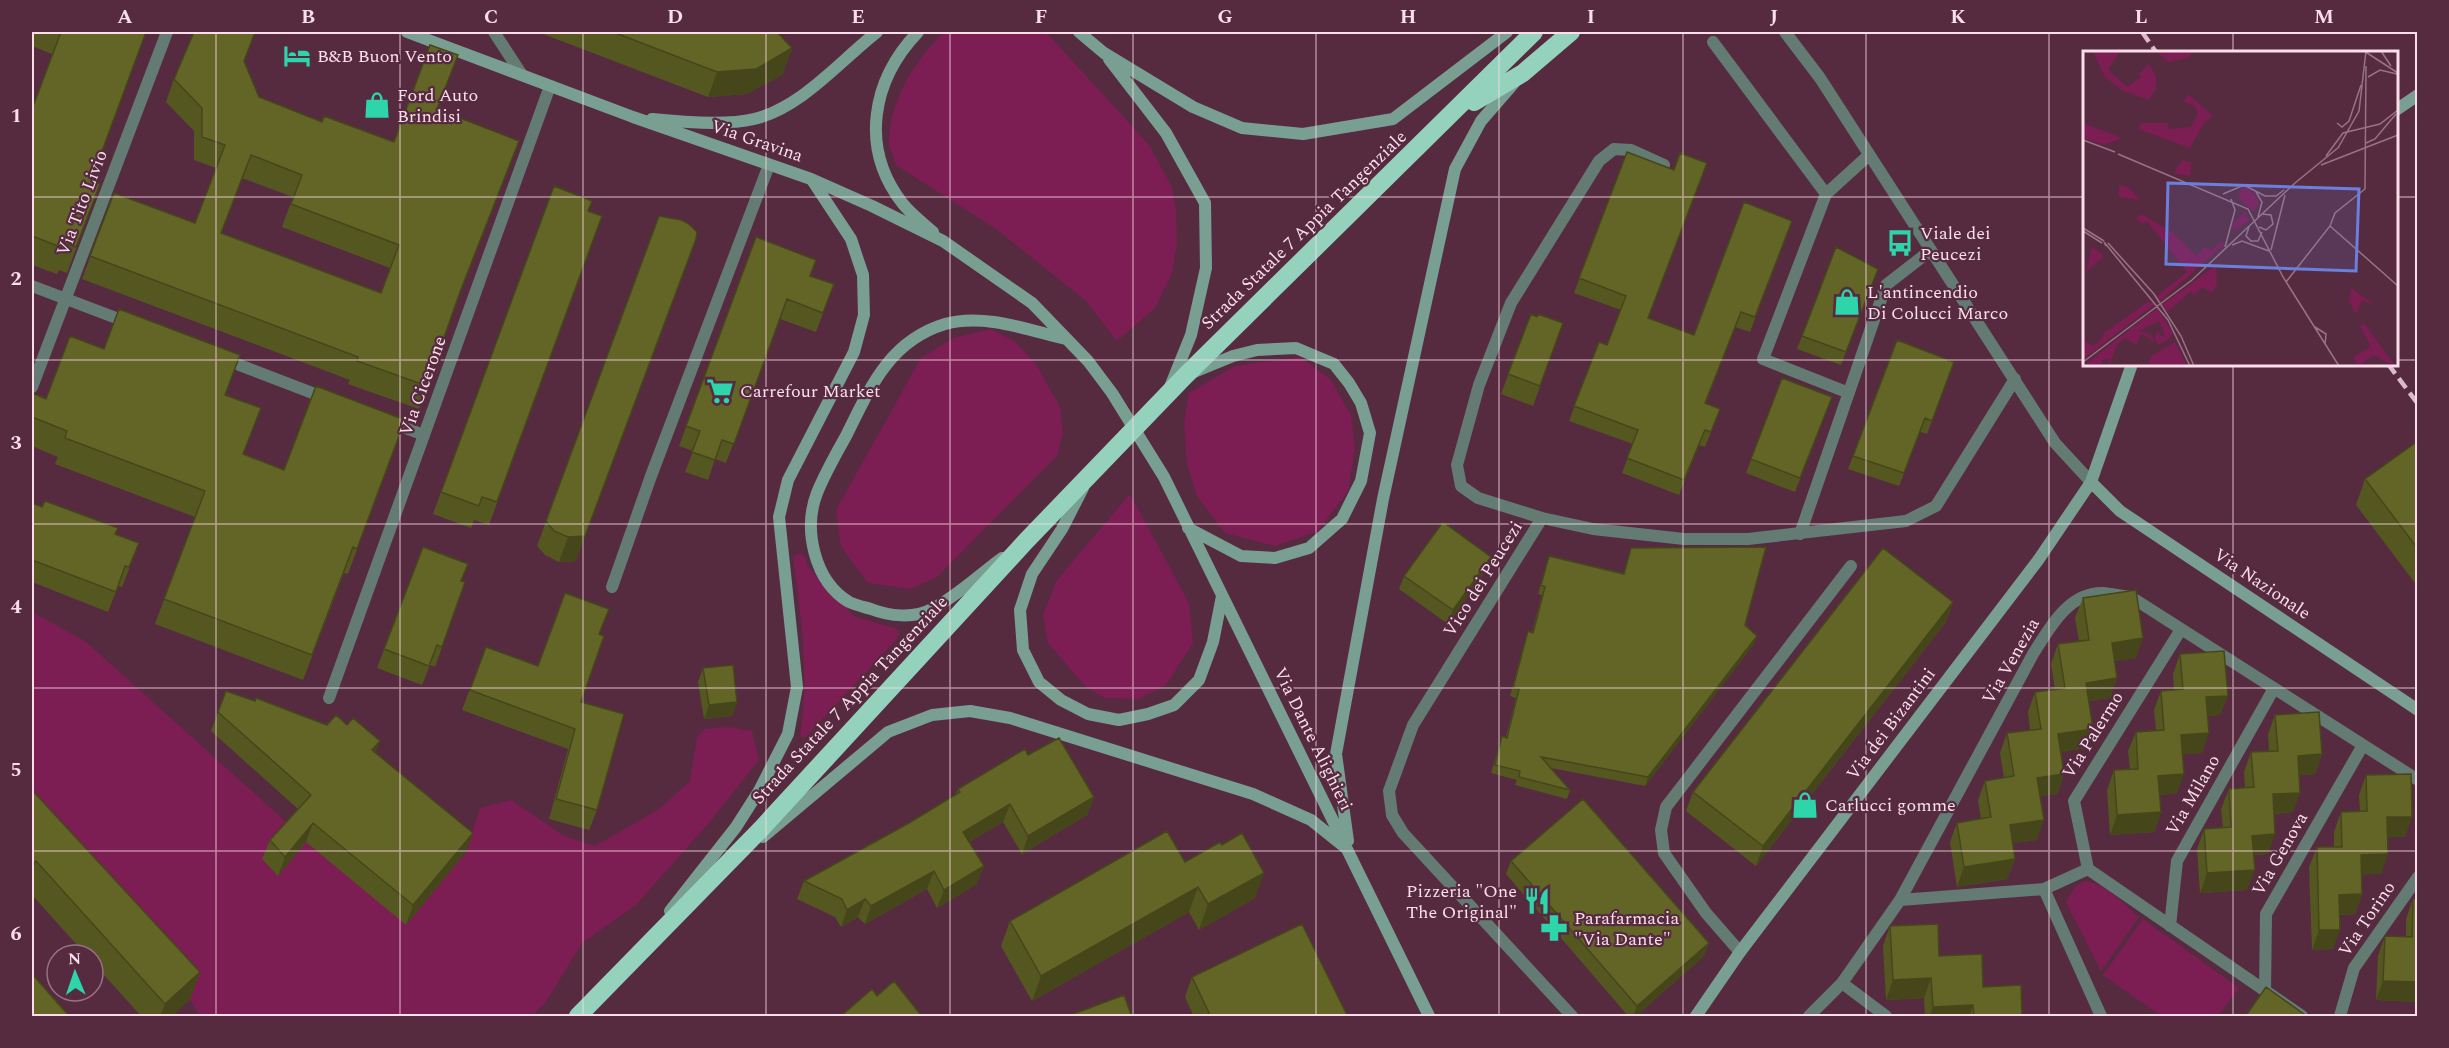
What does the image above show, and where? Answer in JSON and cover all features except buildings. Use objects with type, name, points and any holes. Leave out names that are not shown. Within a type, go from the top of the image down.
[{"type":"highway","name":"Strada Statale 7 Appia Tangenziale","points":[[1166,395],[1534,32]]},
{"type":"highway","name":"Strada Statale 7 Appia Tangenziale","points":[[1452,115],[1523,73],[1571,32]]},
{"type":"highway","points":[[1088,479],[1166,395]]},
{"type":"highway","name":"Strada Statale 7 Appia Tangenziale","points":[[615,982],[1026,541],[1088,479]]},
{"type":"highway","points":[[578,1017],[615,982]]},
{"type":"main road","name":"Via Gravina","points":[[407,32],[633,117],[812,179],[943,242],[1032,303],[1088,361],[1112,393]]},
{"type":"main road","points":[[633,117],[685,122],[753,120],[782,108],[824,78],[877,32]]},
{"type":"main road","points":[[918,32],[904,46],[887,74],[877,106],[875,135],[882,169],[903,204],[943,242]]},
{"type":"main road","points":[[1079,32],[1104,53],[1193,106],[1242,128],[1303,134],[1393,119],[1507,32]]},
{"type":"main road","points":[[1104,53],[1166,133],[1205,203],[1206,268],[1191,336],[1166,395]]},
{"type":"main road","points":[[1349,851],[1336,754],[1383,499],[1455,170],[1481,121],[1523,73]]},
{"type":"main road","points":[[2398,109],[2418,95]]},
{"type":"main road","points":[[615,982],[736,827],[759,791],[788,734],[797,687],[779,518],[788,480],[854,352],[864,315],[863,275],[851,239],[812,179]]},
{"type":"main road","points":[[1026,541],[931,610],[903,616],[881,613],[850,602],[830,585],[816,561],[812,525],[816,494],[882,370],[900,347],[946,324],[972,321],[996,322],[1067,339]]},
{"type":"main road","points":[[1185,376],[1233,356],[1257,350],[1296,348],[1334,364],[1361,402],[1370,433],[1361,481],[1347,509],[1341,519],[1309,548],[1275,558],[1241,556],[1188,528]]},
{"type":"main road","name":"Via dei Bizantini","points":[[1696,1017],[1740,952],[2039,559],[2091,482],[2131,366]]},
{"type":"main road","name":"Via Dante Alighieri","points":[[1112,393],[1164,477],[1430,1017]]},
{"type":"main road","points":[[1088,479],[1062,529],[1032,574],[1020,610],[1023,650],[1039,682],[1061,700],[1088,714],[1119,720],[1148,714],[1174,705],[1199,680],[1213,642],[1222,596]]},
{"type":"main road","name":"Via Nazionale","points":[[2091,482],[2120,511],[2418,710]]},
{"type":"main road","points":[[705,888],[888,732],[932,715],[970,711],[1010,718],[1253,794],[1311,820],[1349,851]]},
{"type":"street","name":"Via Tito Livio","points":[[32,387],[167,32]]},
{"type":"street","points":[[494,32],[522,75]]},
{"type":"street","points":[[1785,32],[1820,78],[2055,443],[2091,482]]},
{"type":"street","points":[[1713,42],[1826,194]]},
{"type":"street","name":"Via Cicerone","points":[[329,698],[550,86]]},
{"type":"street","points":[[1542,518],[1478,498],[1461,486],[1457,465],[1479,385],[1511,303],[1599,161],[1614,149],[1631,150],[1664,165]]},
{"type":"street","points":[[1849,393],[1762,359],[1826,194],[1869,155]]},
{"type":"street","points":[[612,587],[651,476],[769,165]]},
{"type":"street","points":[[1800,534],[1886,285],[1931,250]]},
{"type":"street","points":[[32,286],[141,328]]},
{"type":"street","points":[[207,352],[337,402]]},
{"type":"street","name":"Vico dei Peucezi","points":[[1572,1017],[1403,833],[1392,815],[1389,791],[1413,725],[1542,518],[1593,529],[1684,538],[1748,538],[1906,521],[1936,506],[2015,379]]},
{"type":"street","points":[[381,419],[424,435]]},
{"type":"street","points":[[1740,952],[1706,914],[1664,853],[1661,830],[1666,807],[1851,566]]},
{"type":"street","name":"Via Venezia","points":[[1809,1017],[1842,984],[1900,900],[2033,654],[2058,616],[2080,598],[2101,593],[2131,597],[2180,631],[2418,780]]},
{"type":"street","name":"Via Palermo","points":[[2088,869],[2074,801],[2180,631]]},
{"type":"street","name":"Via Milano","points":[[2170,926],[2176,861],[2273,690]]},
{"type":"street","name":"Via Genova","points":[[2265,991],[2266,914],[2362,746]]},
{"type":"street","points":[[1900,900],[2044,889],[2088,869],[2302,1017]]},
{"type":"street","name":"Via Torino","points":[[2340,1017],[2354,968],[2418,877]]},
{"type":"street","points":[[2044,889],[2101,1017]]},
{"type":"street","points":[[1842,984],[1886,1017]]},
{"type":"shaded area","points":[[944,32],[1046,32],[1149,145],[1172,187],[1176,212],[1177,244],[1172,273],[1155,308],[1117,341],[1086,301],[996,229],[896,165],[889,141],[891,123],[900,94],[924,54]]},
{"type":"shaded area","points":[[991,329],[1014,341],[1036,364],[1060,407],[1063,433],[1057,456],[937,577],[910,589],[868,583],[841,547],[836,510],[921,358],[953,338]]},
{"type":"shaded area","points":[[1300,357],[1330,379],[1351,415],[1355,448],[1348,491],[1318,531],[1275,546],[1225,533],[1197,496],[1187,464],[1184,424],[1189,393],[1235,366]]},
{"type":"shaded area","points":[[1130,494],[1189,603],[1193,643],[1166,685],[1139,699],[1105,698],[1086,687],[1048,643],[1043,615],[1057,580]]},
{"type":"shaded area","points":[[800,553],[805,557],[808,567],[855,617],[895,628],[900,632],[896,640],[804,739],[800,735],[804,690],[803,646],[793,557]]},
{"type":"shaded area","points":[[32,612],[85,641],[334,865],[466,852],[480,808],[511,800],[564,836],[595,846],[659,809],[690,781],[697,737],[705,729],[729,727],[752,731],[759,760],[708,824],[636,905],[582,943],[546,1002],[532,1016],[199,1016],[190,999],[32,829]]},
{"type":"shaded area","points":[[2084,881],[2107,890],[2139,917],[2101,971],[2066,902],[2075,887]]},
{"type":"shaded area","points":[[2143,919],[2239,988],[2218,1016],[2161,1016],[2103,975]]},
{"type":"railway","points":[[2142,32],[2155,51]]},
{"type":"railway","points":[[2390,366],[2418,404]]},
{"type":"place","name":"B&B Buon Vento","points":[[297,56]]},
{"type":"place","name":"Ford Auto Brindisi","points":[[377,105]]},
{"type":"place","name":"Viale dei Peucezi","points":[[1900,243]]},
{"type":"place","name":"L'antincendio Di Colucci Marco","points":[[1847,302]]},
{"type":"place","name":"Carrefour Market","points":[[720,391]]},
{"type":"place","name":"Carlucci gomme","points":[[1805,805]]},
{"type":"place","name":"Pizzeria \"One The Original\"","points":[[1537,901]]},
{"type":"place","name":"Parafarmacia \"Via Dante\"","points":[[1554,928]]}]
